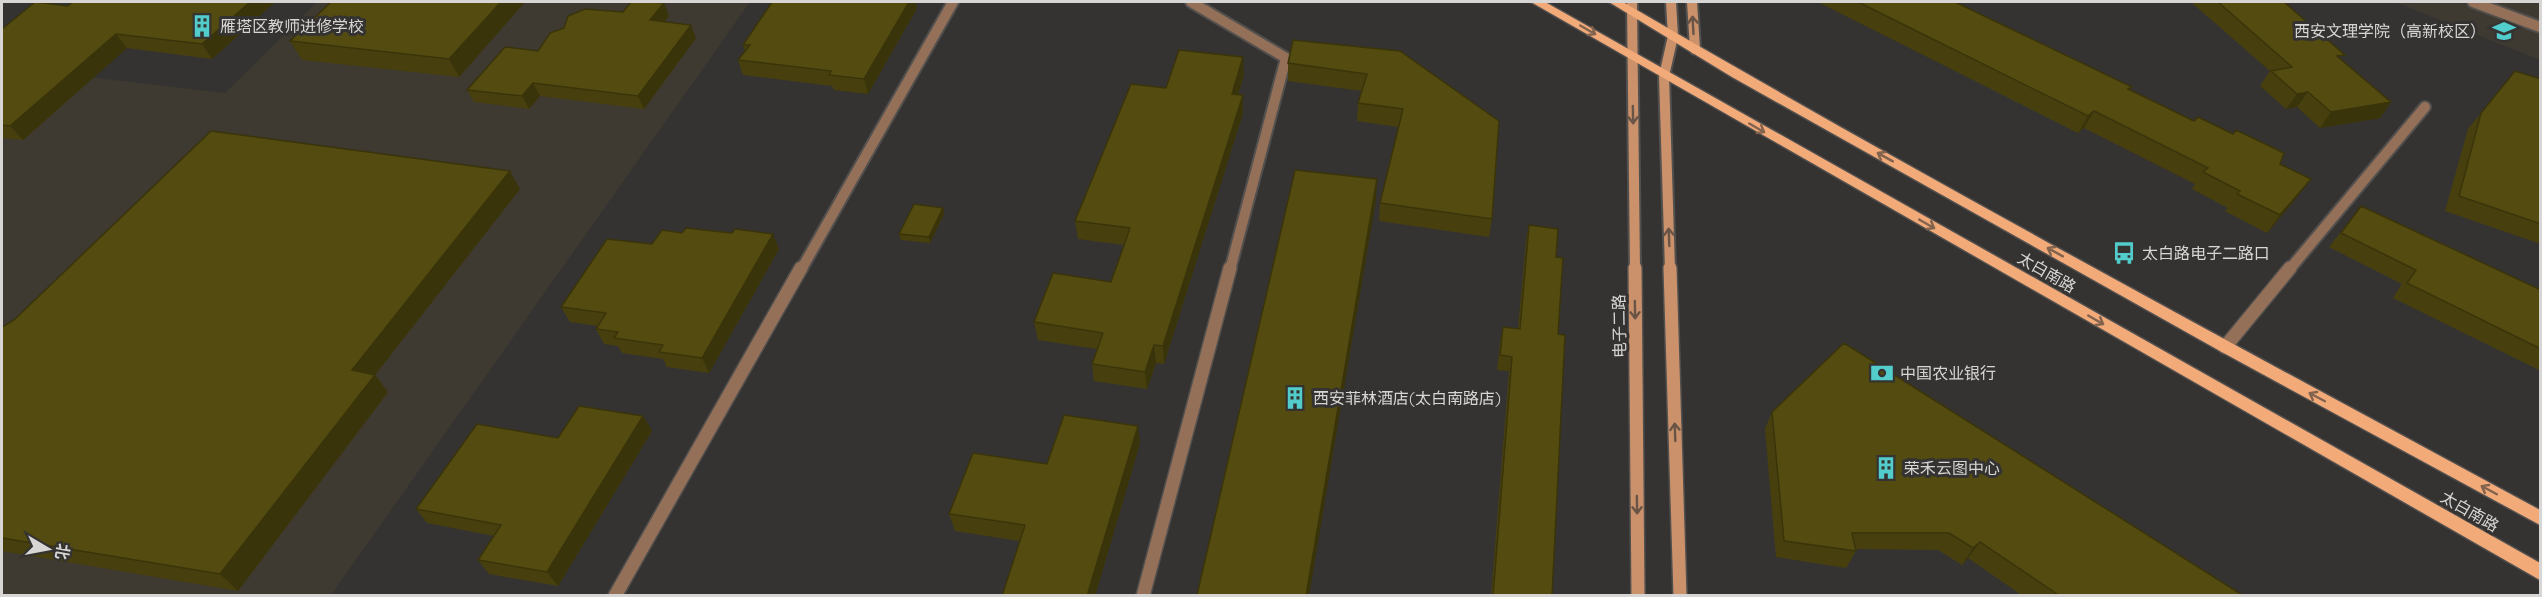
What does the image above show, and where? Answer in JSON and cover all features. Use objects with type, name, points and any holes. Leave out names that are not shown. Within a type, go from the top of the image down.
[{"type":"main road","name":"太白南路","points":[[1537,2],[2541,572]]},
{"type":"main road","name":"太白南路","points":[[1615,2],[1632,6],[1695,49],[2225,347],[2541,518]]},
{"type":"main road","points":[[1671,2],[1673,36],[1665,76],[1680,596]]},
{"type":"main road","points":[[1692,2],[1695,49]]},
{"type":"main road","name":"电子二路","points":[[1632,6],[1638,596]]},
{"type":"street","points":[[615,596],[953,2]]},
{"type":"street","points":[[1143,596],[1286,58],[1191,2]]},
{"type":"street","points":[[2473,2],[2541,27]]},
{"type":"street","points":[[2225,347],[2425,107]]},
{"type":"shaded area","points":[[317,2],[750,2],[331,595],[2,595],[2,67],[225,93]]},
{"type":"shaded area","name":"西安文理学院（高新校区）","points":[[2395,2],[2540,2],[2540,60]]},
{"type":"building","points":[[35,2],[68,6],[73,2],[250,2],[202,44],[116,34],[10,126],[2,125],[2,29]]},
{"type":"building","points":[[331,2],[501,2],[449,59],[290,41]]},
{"type":"building","points":[[631,2],[664,3],[650,20],[691,25],[638,96],[533,83],[522,96],[467,90],[505,47],[538,51],[550,33],[564,28],[568,16],[585,9],[623,12]]},
{"type":"building","points":[[772,2],[909,2],[864,79],[829,75],[831,71],[738,60],[750,45],[743,45]]},
{"type":"building","points":[[1858,2],[1955,2],[2132,87],[2128,89],[2194,121],[2198,117],[2233,134],[2236,130],[2284,153],[2280,164],[2311,179],[2280,215],[2237,194],[2240,191],[2203,172],[2208,168],[2094,111],[2088,116]]},
{"type":"building","points":[[2218,2],[2284,2],[2345,55],[2337,56],[2391,102],[2331,112],[2308,92],[2297,94],[2271,71],[2292,67]]},
{"type":"building","points":[[1293,40],[1400,51],[1499,121],[1492,219],[1380,203],[1403,109],[1358,103],[1367,74],[1288,63]]},
{"type":"building","points":[[1179,50],[1243,57],[1232,94],[1243,95],[1163,346],[1154,345],[1145,372],[1092,364],[1103,333],[1034,322],[1053,273],[1111,282],[1130,228],[1075,221],[1131,84],[1166,88]]},
{"type":"building","points":[[2515,71],[2541,79],[2541,224],[2459,196],[2481,113]]},
{"type":"building","points":[[211,131],[510,171],[352,370],[375,375],[220,574],[2,538],[2,327],[14,320]]},
{"type":"building","name":"西安菲林酒店(太白南路店)","points":[[1295,170],[1377,179],[1306,596],[1197,595]]},
{"type":"building","points":[[914,204],[943,208],[929,237],[899,234]]},
{"type":"building","points":[[2361,206],[2541,290],[2541,349],[2407,283],[2416,270],[2341,233]]},
{"type":"building","points":[[1529,225],[1558,229],[1556,257],[1563,258],[1558,334],[1565,335],[1552,596],[1493,596],[1512,357],[1500,355],[1503,327],[1520,329]]},
{"type":"building","points":[[686,228],[732,233],[735,229],[773,234],[702,358],[659,352],[663,345],[614,338],[618,332],[596,329],[606,313],[561,307],[607,239],[652,244],[662,230],[682,233]]},
{"type":"building","name":"荣禾云图中心","points":[[1844,343],[2244,596],[2060,596],[1980,542],[1973,548],[1949,533],[1852,533],[1856,551],[1784,541],[1772,412]]},
{"type":"building","points":[[579,406],[643,416],[547,572],[478,560],[501,525],[416,509],[477,424],[558,438]]},
{"type":"building","points":[[1064,415],[1138,426],[1087,596],[1002,596],[1025,525],[949,514],[973,453],[1047,464]]},
{"type":"place","name":"雁塔区教师进修学校","points":[[202,26]]},
{"type":"place","name":"西安文理学院（高新校区）","points":[[2504,31]]},
{"type":"place","name":"太白路电子二路口","points":[[2124,253]]},
{"type":"place","name":"中国农业银行","points":[[1882,373]]},
{"type":"place","name":"西安菲林酒店(太白南路店)","points":[[1295,398]]},
{"type":"place","name":"荣禾云图中心","points":[[1886,468]]}]
